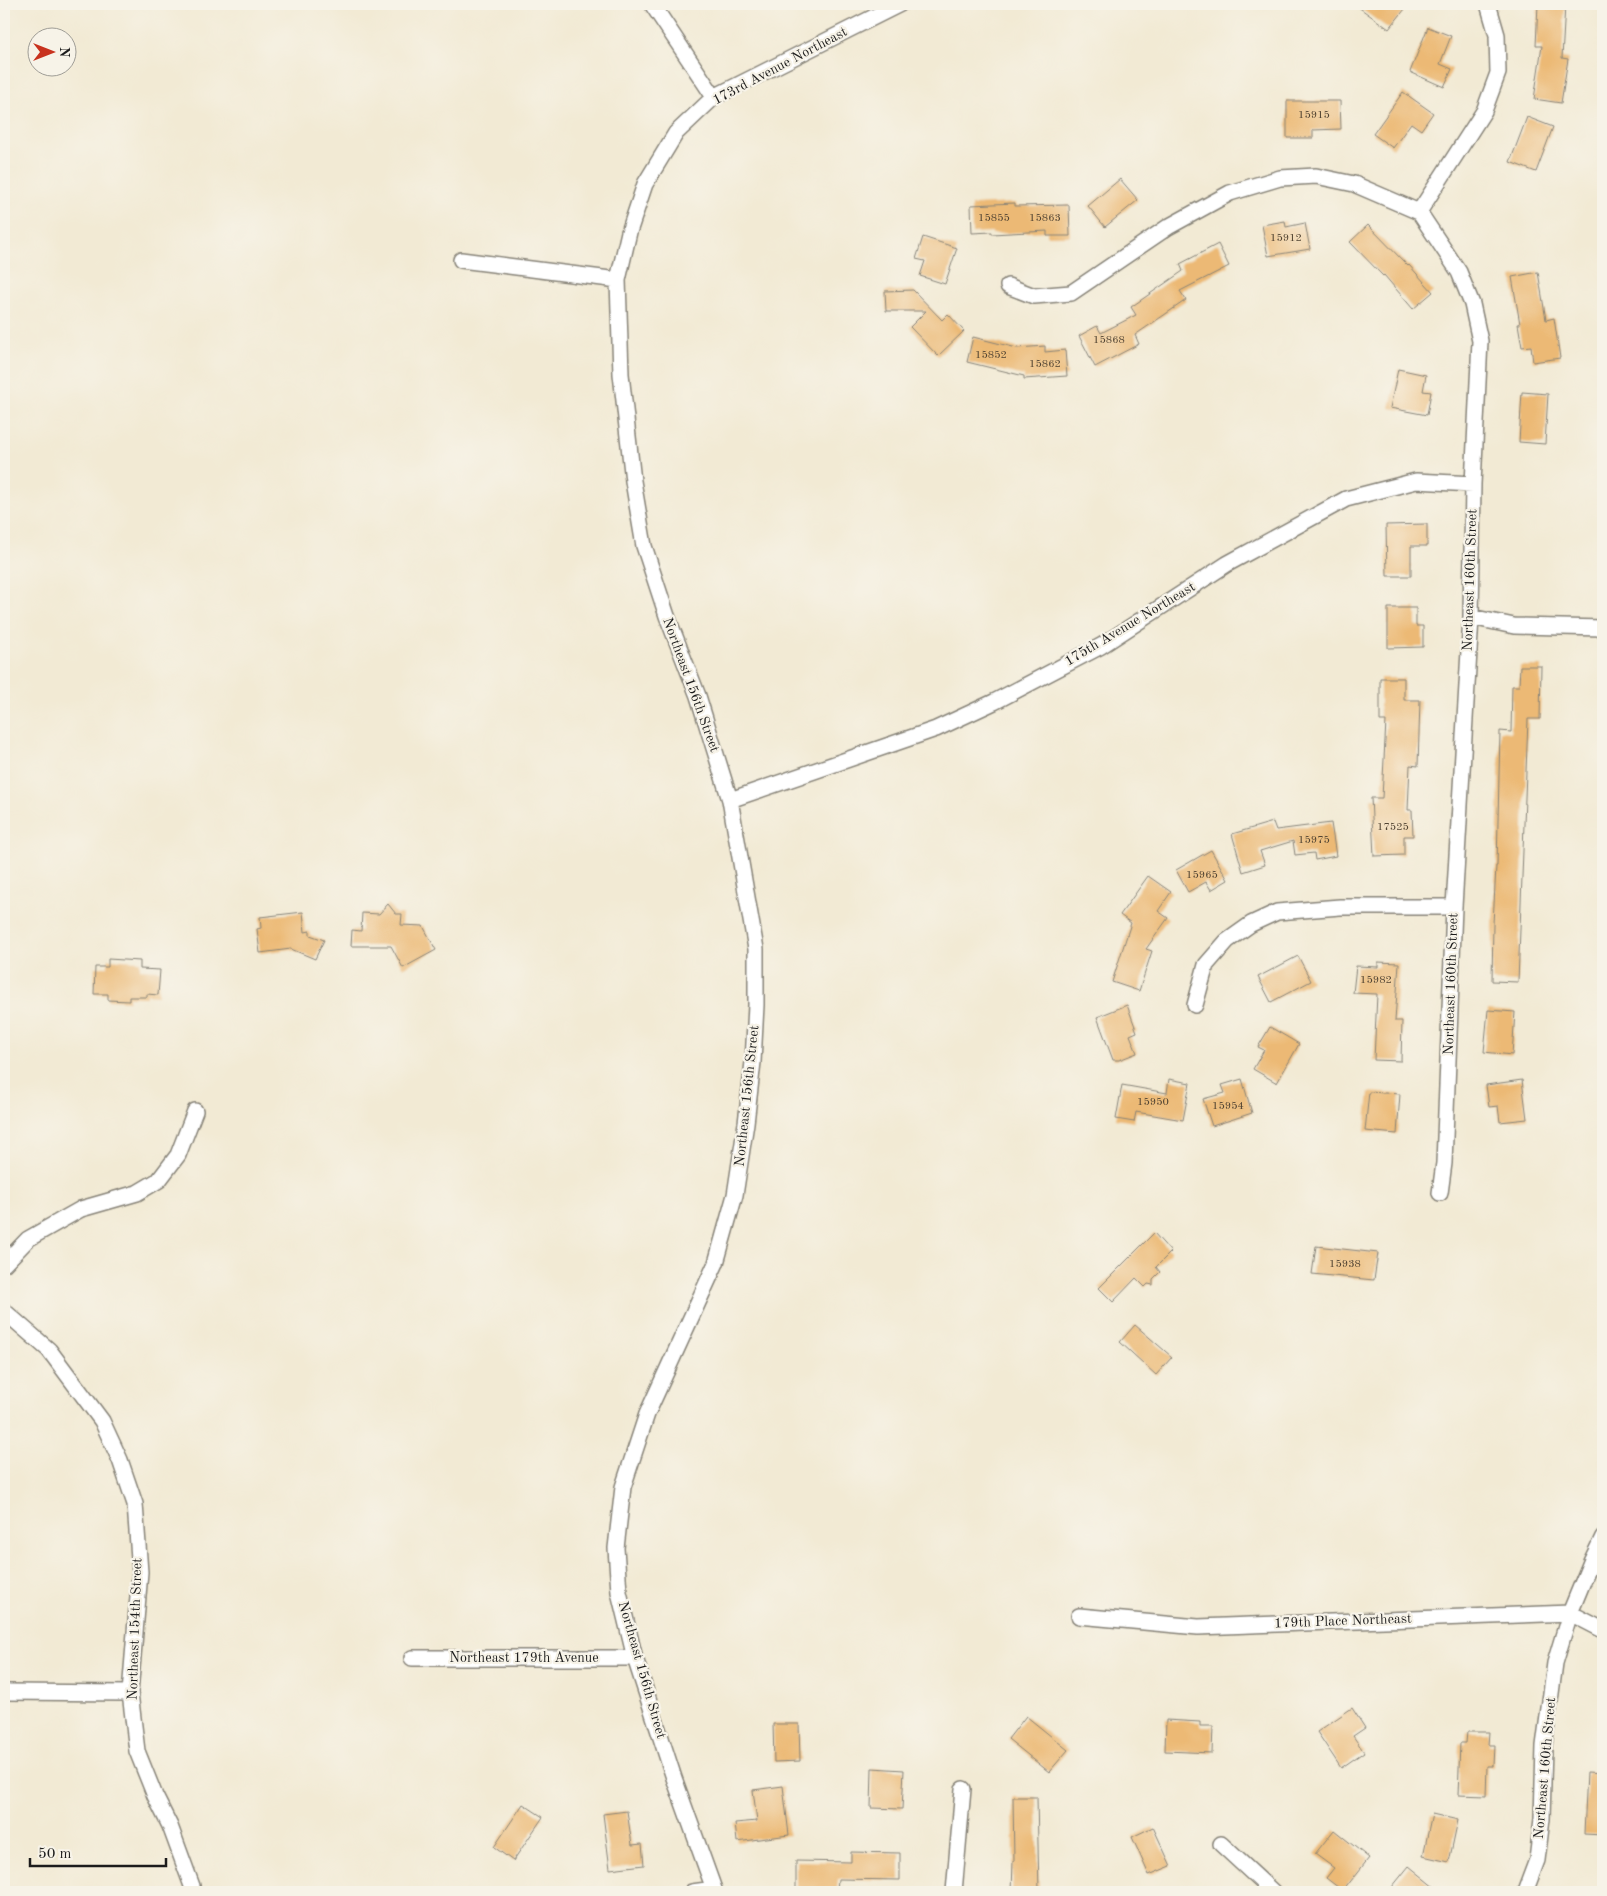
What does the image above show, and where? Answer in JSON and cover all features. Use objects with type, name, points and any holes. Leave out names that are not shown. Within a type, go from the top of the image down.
[{"type":"street","points":[[652,4],[714,97]]},
{"type":"street","name":"173rd Avenue Northeast","points":[[618,280],[629,232],[645,184],[676,133],[714,97],[900,4]]},
{"type":"street","points":[[1008,286],[1034,296],[1071,294],[1160,231],[1230,193],[1280,178],[1316,176],[1354,184],[1419,212],[1484,111],[1498,73],[1497,35],[1488,4]]},
{"type":"street","name":"Northeast 160th Street","points":[[1419,212],[1459,272],[1472,304],[1480,341],[1473,484],[1471,617],[1454,907],[1444,1163],[1440,1193]]},
{"type":"street","points":[[461,260],[618,280]]},
{"type":"street","name":"Northeast 156th Street","points":[[618,280],[621,374],[633,481],[644,546],[667,616],[698,696],[730,800],[756,949],[756,1005],[746,1123],[735,1196],[716,1263],[648,1414],[622,1487],[616,1548],[619,1592],[635,1658],[674,1778],[714,1891]]},
{"type":"street","name":"175th Avenue Northeast","points":[[730,800],[936,729],[994,702],[1101,646],[1227,564],[1346,500],[1416,481],[1473,484]]},
{"type":"street","points":[[1471,617],[1514,626],[1603,628]]},
{"type":"street","points":[[1195,1005],[1206,965],[1227,941],[1251,924],[1276,912],[1340,907],[1454,907]]},
{"type":"street","points":[[4,1264],[28,1239],[81,1209],[137,1193],[159,1180],[178,1155],[196,1111]]},
{"type":"street","name":"Northeast 154th Street","points":[[4,1311],[50,1350],[102,1421],[120,1460],[135,1504],[140,1572],[130,1693],[137,1751],[155,1796],[170,1826],[192,1886],[192,1892]]},
{"type":"street","name":"Northeast 160th Street","points":[[1525,1892],[1537,1860],[1542,1819],[1544,1746],[1555,1663],[1570,1613],[1603,1537]]},
{"type":"street","name":"179th Place Northeast","points":[[1079,1616],[1198,1627],[1570,1613],[1603,1630]]},
{"type":"street","name":"Northeast 179th Avenue","points":[[412,1658],[635,1658]]},
{"type":"street","points":[[4,1692],[130,1693]]},
{"type":"street","points":[[954,1892],[963,1789]]},
{"type":"street","points":[[1221,1844],[1273,1892]]},
{"type":"street","points":[[692,1892],[714,1891]]},
{"type":"building","points":[[1354,4],[1409,4],[1389,29]]},
{"type":"building","points":[[1538,4],[1565,5],[1562,58],[1568,59],[1561,103],[1534,99],[1542,46],[1536,46]]},
{"type":"building","points":[[1428,27],[1451,36],[1440,64],[1452,69],[1444,87],[1410,72]]},
{"type":"building","points":[[1403,92],[1433,113],[1421,130],[1411,123],[1393,148],[1373,134]]},
{"type":"building","points":[[1287,101],[1340,101],[1341,129],[1313,130],[1313,138],[1287,138]]},
{"type":"building","points":[[1527,117],[1553,127],[1536,172],[1510,162]]},
{"type":"building","points":[[1120,179],[1138,200],[1105,227],[1088,206]]},
{"type":"building","points":[[1015,203],[1015,206],[1069,205],[1070,236],[1047,236],[1047,231],[992,234],[992,232],[972,233],[971,205]]},
{"type":"building","points":[[1285,221],[1286,227],[1305,223],[1310,249],[1268,256],[1262,225]]},
{"type":"building","points":[[1368,225],[1409,265],[1433,292],[1413,309],[1384,275],[1350,242]]},
{"type":"building","points":[[923,237],[957,248],[945,284],[920,276],[925,261],[916,259]]},
{"type":"building","points":[[1218,244],[1229,266],[1180,291],[1186,300],[1135,335],[1139,344],[1095,367],[1079,336],[1097,326],[1101,333],[1136,315],[1131,307],[1183,271],[1180,264]]},
{"type":"building","points":[[1538,272],[1546,320],[1554,318],[1560,358],[1533,362],[1531,346],[1522,347],[1512,277]]},
{"type":"building","points":[[913,290],[942,320],[948,314],[964,331],[938,356],[910,327],[926,311],[886,311],[885,291]]},
{"type":"building","points":[[973,337],[1017,348],[1045,346],[1045,352],[1065,350],[1067,376],[1024,379],[1024,376],[967,362]]},
{"type":"building","points":[[1398,369],[1426,375],[1423,391],[1431,392],[1427,415],[1390,408]]},
{"type":"building","points":[[1522,392],[1548,394],[1545,444],[1519,442]]},
{"type":"building","points":[[1427,524],[1427,546],[1411,546],[1411,576],[1387,576],[1386,525]]},
{"type":"building","points":[[1388,608],[1416,608],[1416,626],[1423,626],[1423,647],[1388,648]]},
{"type":"building","points":[[1520,666],[1541,666],[1540,719],[1528,719],[1518,982],[1492,981],[1500,731],[1511,732],[1512,686],[1519,686]]},
{"type":"building","points":[[1380,678],[1404,678],[1404,700],[1420,700],[1418,766],[1410,765],[1408,810],[1412,810],[1413,836],[1404,836],[1404,855],[1374,856],[1371,798],[1382,798],[1386,721],[1380,721]]},
{"type":"building","points":[[1273,822],[1276,830],[1331,823],[1336,856],[1315,860],[1314,853],[1295,855],[1293,841],[1260,851],[1265,865],[1243,872],[1232,834]]},
{"type":"building","points":[[1211,850],[1228,880],[1211,890],[1206,882],[1188,892],[1176,870]]},
{"type":"building","points":[[1148,876],[1171,892],[1158,911],[1168,918],[1146,949],[1152,951],[1139,991],[1112,982],[1131,923],[1120,915]]},
{"type":"building","points":[[388,904],[396,914],[402,914],[401,925],[423,926],[436,950],[403,968],[391,946],[351,946],[352,930],[361,931],[362,913],[379,914]]},
{"type":"building","points":[[303,912],[305,932],[310,931],[310,935],[324,940],[315,959],[291,949],[260,953],[257,929],[261,928],[260,917]]},
{"type":"building","points":[[1298,956],[1311,981],[1271,1002],[1258,977]]},
{"type":"building","points":[[108,959],[140,961],[140,969],[160,970],[158,995],[147,994],[147,997],[129,997],[129,1001],[108,1000],[108,994],[94,994],[95,967],[108,967]]},
{"type":"building","points":[[1378,962],[1399,963],[1395,1021],[1402,1021],[1401,1061],[1374,1060],[1377,994],[1353,993],[1356,966],[1378,967]]},
{"type":"building","points":[[1127,1005],[1137,1032],[1130,1035],[1137,1053],[1119,1060],[1113,1060],[1097,1017]]},
{"type":"building","points":[[1488,1010],[1515,1012],[1512,1055],[1484,1052]]},
{"type":"building","points":[[1270,1027],[1299,1044],[1277,1083],[1253,1069],[1264,1050],[1258,1047]]},
{"type":"building","points":[[1169,1079],[1190,1083],[1183,1120],[1136,1112],[1134,1122],[1116,1119],[1122,1085],[1167,1093]]},
{"type":"building","points":[[1242,1079],[1252,1113],[1212,1126],[1203,1099],[1225,1093],[1222,1085]]},
{"type":"building","points":[[1522,1080],[1527,1119],[1500,1122],[1498,1106],[1489,1107],[1486,1085]]},
{"type":"building","points":[[1369,1092],[1400,1094],[1397,1134],[1365,1131]]},
{"type":"building","points":[[1154,1233],[1171,1252],[1156,1267],[1160,1272],[1153,1279],[1153,1285],[1148,1284],[1145,1287],[1136,1278],[1113,1302],[1099,1288]]},
{"type":"building","points":[[1316,1246],[1378,1253],[1374,1280],[1312,1274]]},
{"type":"building","points":[[1135,1325],[1172,1357],[1156,1375],[1120,1342]]},
{"type":"building","points":[[1352,1708],[1365,1728],[1353,1736],[1364,1752],[1341,1768],[1317,1732]]},
{"type":"building","points":[[1026,1716],[1068,1750],[1049,1772],[1008,1739]]},
{"type":"building","points":[[1166,1720],[1200,1722],[1200,1726],[1213,1726],[1212,1753],[1165,1751]]},
{"type":"building","points":[[773,1724],[799,1724],[800,1761],[774,1762]]},
{"type":"building","points":[[1467,1732],[1489,1732],[1488,1745],[1494,1745],[1493,1766],[1487,1766],[1486,1796],[1458,1795],[1460,1743],[1466,1743]]},
{"type":"building","points":[[872,1768],[904,1770],[902,1809],[871,1808]]},
{"type":"building","points":[[1587,1772],[1603,1773],[1603,1835],[1584,1834]]},
{"type":"building","points":[[783,1786],[789,1835],[737,1842],[735,1823],[757,1821],[753,1790]]},
{"type":"building","points":[[1013,1797],[1037,1797],[1039,1892],[1012,1892],[1014,1861]]},
{"type":"building","points":[[523,1804],[543,1817],[513,1861],[494,1847]]},
{"type":"building","points":[[627,1811],[632,1845],[642,1844],[644,1865],[610,1869],[603,1814]]},
{"type":"building","points":[[1432,1814],[1458,1820],[1449,1862],[1423,1856]]},
{"type":"building","points":[[1153,1827],[1171,1866],[1149,1875],[1132,1837]]},
{"type":"building","points":[[1334,1830],[1369,1858],[1343,1891],[1326,1878],[1334,1868],[1315,1854]]},
{"type":"building","points":[[851,1852],[900,1853],[900,1880],[838,1879],[837,1890],[796,1889],[796,1861],[851,1862]]},
{"type":"building","points":[[1409,1866],[1441,1892],[1388,1892]]}]
